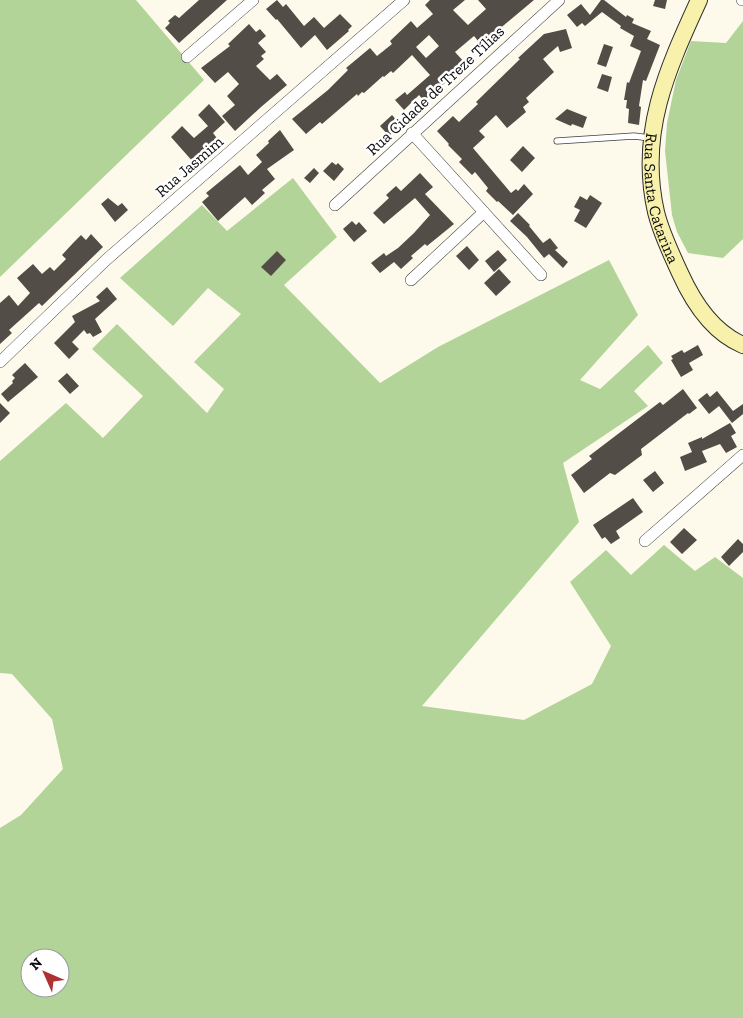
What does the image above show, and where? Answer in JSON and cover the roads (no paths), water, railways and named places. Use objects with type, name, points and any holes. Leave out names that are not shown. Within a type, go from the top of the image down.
[{"type":"main road","name":"Rua Santa Catarina","points":[[699,0],[668,70],[657,105],[650,158],[653,197],[661,230],[669,251],[702,313],[718,330],[732,341],[743,346]]},
{"type":"street","points":[[187,57],[253,0]]},
{"type":"street","name":"Rua Jasmim","points":[[0,362],[106,260],[404,0]]},
{"type":"street","name":"Rua Cidade de Treze Tílias","points":[[335,205],[559,0]]},
{"type":"street","points":[[412,134],[542,275]]},
{"type":"street","points":[[410,280],[484,212]]},
{"type":"street","points":[[645,541],[743,455]]},
{"type":"lane","points":[[557,141],[634,136],[652,139]]}]
